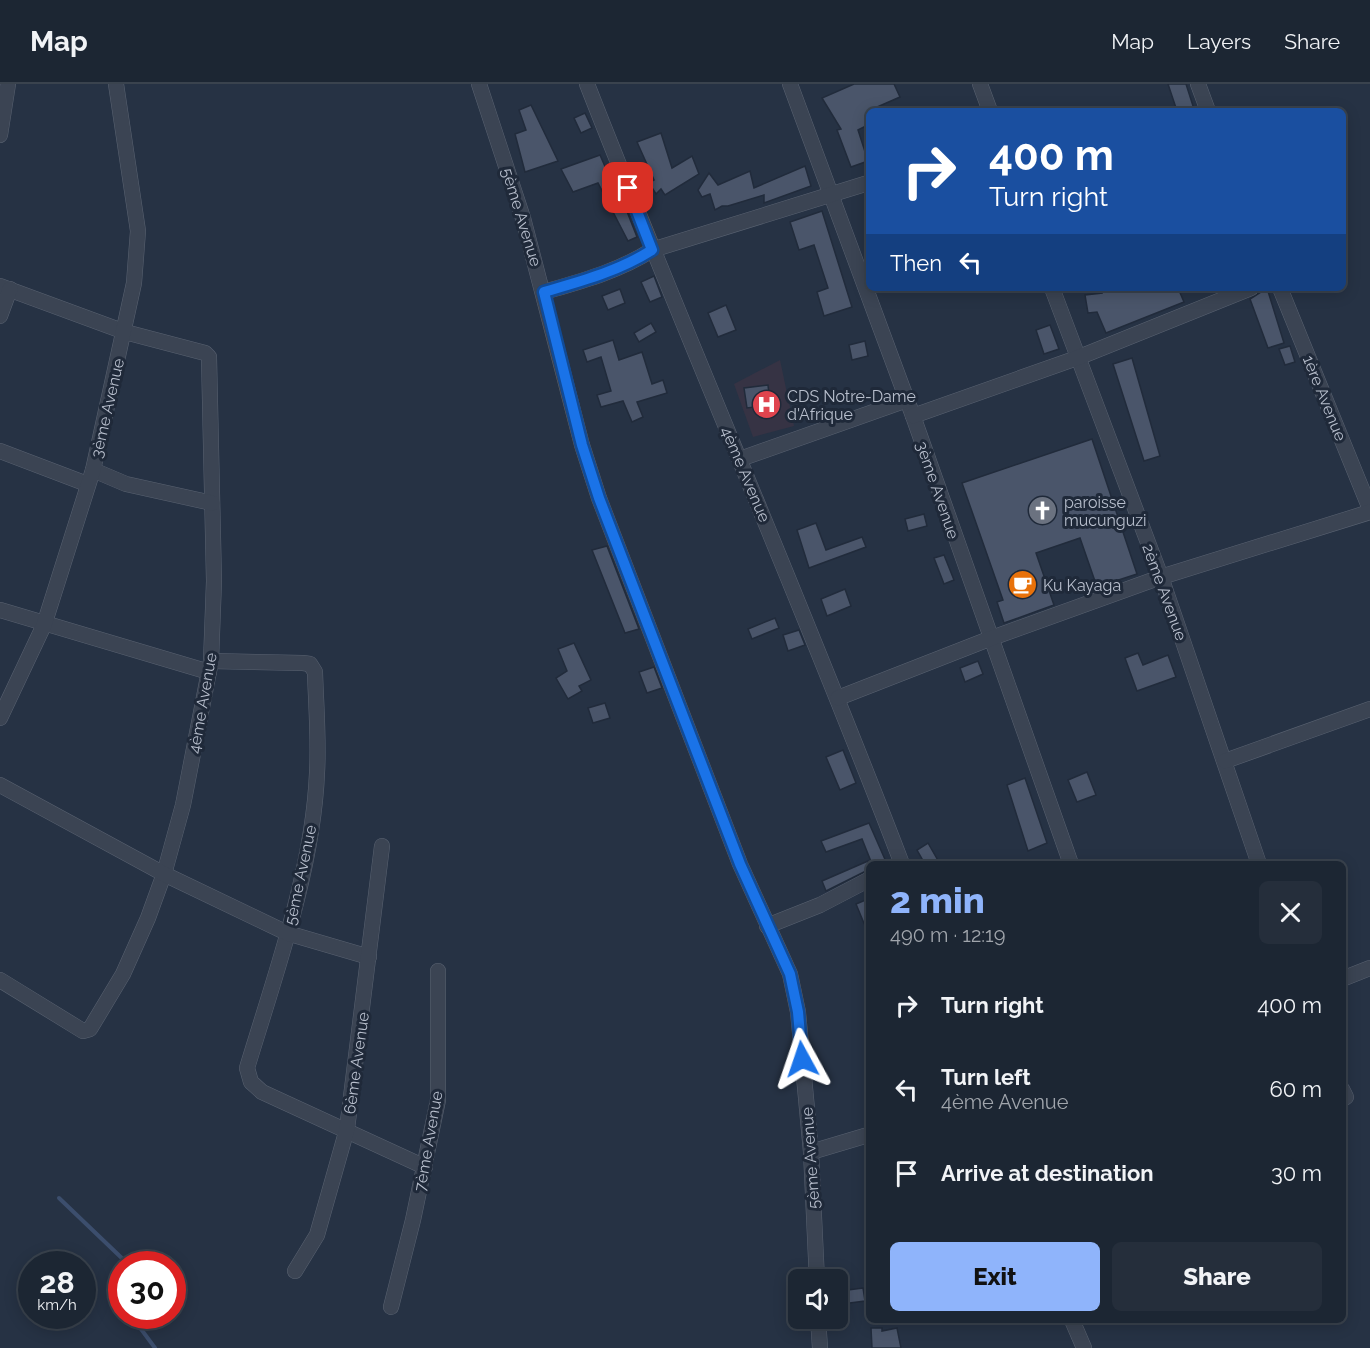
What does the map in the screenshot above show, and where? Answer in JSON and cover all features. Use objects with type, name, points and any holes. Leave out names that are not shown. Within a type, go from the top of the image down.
[{"type":"street","points":[[0,135],[8,84]]},
{"type":"street","name":"3ème Avenue","points":[[0,718],[44,625],[90,477],[125,332],[134,284],[138,231],[116,84]]},
{"type":"street","name":"5ème Avenue","points":[[479,84],[544,292],[582,445],[599,498],[767,926],[790,974],[798,1012],[811,1152],[816,1269]]},
{"type":"street","name":"4ème Avenue","points":[[588,84],[652,250],[838,698],[900,861]]},
{"type":"street","name":"3ème Avenue","points":[[790,84],[913,416],[989,639],[1070,861]]},
{"type":"street","points":[[980,84],[989,108]]},
{"type":"street","points":[[1198,84],[1207,108]]},
{"type":"street","points":[[544,292],[605,273],[634,261],[652,250],[866,184]]},
{"type":"street","points":[[0,316],[5,287],[125,332]]},
{"type":"street","name":"2ème Avenue","points":[[1053,291],[1161,577],[1258,861]]},
{"type":"street","points":[[913,416],[1077,358],[1244,291]]},
{"type":"street","name":"1ère Avenue","points":[[1281,291],[1370,510]]},
{"type":"street","name":"4ème Avenue","points":[[0,980],[77,1029],[83,1031],[90,1029],[123,974],[148,918],[164,874],[183,805],[210,667],[212,502],[209,357],[205,353],[125,332]]},
{"type":"street","points":[[740,459],[907,400]]},
{"type":"street","points":[[0,451],[90,477],[212,502]]},
{"type":"street","points":[[838,698],[989,639],[1161,577],[1370,510]]},
{"type":"street","points":[[0,610],[44,625],[210,667]]},
{"type":"street","name":"5ème Avenue","points":[[210,667],[310,664],[315,672],[318,773],[309,838],[287,933],[247,1068],[251,1082],[262,1092],[347,1129]]},
{"type":"street","points":[[1225,761],[1370,709]]},
{"type":"street","points":[[0,785],[164,874],[287,933],[369,957]]},
{"type":"street","name":"6ème Avenue","points":[[295,1271],[317,1235],[347,1129],[381,846]]},
{"type":"street","points":[[767,926],[820,905],[866,881]]},
{"type":"street","points":[[1346,977],[1370,968]]},
{"type":"street","name":"7ème Avenue","points":[[391,1307],[425,1167],[438,1100],[438,971]]},
{"type":"street","points":[[347,1129],[425,1167]]},
{"type":"street","points":[[811,1152],[866,1136]]},
{"type":"street","points":[[1073,1323],[1084,1348]]},
{"type":"street","points":[[819,1329],[820,1348]]},
{"type":"shaded area","name":"CDS Notre-Dame d'Afrique","points":[[780,360],[794,426],[753,437],[734,384]]},
{"type":"building","points":[[854,84],[894,84],[900,97],[875,108],[866,108],[866,126],[858,130],[866,162],[851,167],[837,130],[841,129],[822,98]]},
{"type":"building","points":[[1168,84],[1186,84],[1194,108],[1176,108]]},
{"type":"building","points":[[531,105],[558,161],[525,172],[515,134],[526,130],[519,110]]},
{"type":"building","points":[[585,113],[592,128],[581,133],[574,118]]},
{"type":"building","points":[[661,133],[672,168],[692,156],[699,174],[665,195],[661,189],[656,194],[649,183],[654,180],[637,142]]},
{"type":"building","points":[[600,155],[610,178],[613,176],[637,237],[628,241],[598,183],[573,192],[561,169]]},
{"type":"building","points":[[805,166],[811,186],[764,203],[764,195],[715,210],[710,194],[702,197],[698,190],[709,173],[718,185],[750,171],[754,188]]},
{"type":"building","points":[[822,211],[852,307],[824,316],[817,292],[828,288],[814,245],[799,250],[790,222]]},
{"type":"building","points":[[654,276],[662,297],[650,302],[641,282]]},
{"type":"building","points":[[620,289],[625,303],[608,310],[602,296]]},
{"type":"building","points":[[1101,291],[1179,291],[1184,302],[1106,333],[1097,312],[1088,313],[1085,295],[1102,293]]},
{"type":"building","points":[[1262,291],[1268,291],[1284,343],[1268,348],[1250,299]]},
{"type":"building","points":[[726,305],[736,330],[718,337],[708,313]]},
{"type":"building","points":[[651,323],[656,332],[639,342],[634,333]]},
{"type":"building","points":[[1050,325],[1059,349],[1044,354],[1036,330]]},
{"type":"building","points":[[613,340],[619,360],[642,352],[652,384],[663,380],[667,393],[637,402],[643,417],[632,422],[623,401],[601,407],[597,395],[611,391],[601,357],[587,362],[583,350]]},
{"type":"building","points":[[865,341],[868,356],[852,360],[849,345]]},
{"type":"building","points":[[1290,346],[1295,362],[1285,365],[1279,349]]},
{"type":"building","points":[[1132,358],[1160,456],[1144,461],[1113,364]]},
{"type":"building","points":[[768,385],[770,405],[747,408],[744,388]]},
{"type":"building","name":"paroisse mucunguzi","points":[[1092,439],[1137,574],[1097,587],[1080,538],[1036,553],[1054,605],[1004,623],[997,602],[1003,600],[962,483]]},
{"type":"building","points":[[924,514],[927,526],[908,531],[905,519]]},
{"type":"building","points":[[816,523],[826,550],[862,537],[866,547],[809,568],[797,530]]},
{"type":"building","points":[[607,546],[639,629],[625,633],[592,550]]},
{"type":"building","points":[[944,555],[954,580],[944,584],[934,558]]},
{"type":"building","points":[[845,589],[851,606],[827,616],[821,599]]},
{"type":"building","points":[[775,618],[779,628],[752,639],[748,629]]},
{"type":"building","points":[[799,630],[805,645],[788,651],[783,635]]},
{"type":"building","points":[[574,643],[591,680],[579,686],[582,691],[568,699],[556,678],[567,671],[558,649]]},
{"type":"building","points":[[1138,653],[1143,665],[1168,655],[1176,677],[1137,691],[1125,658]]},
{"type":"building","points":[[978,661],[983,674],[965,682],[960,668]]},
{"type":"building","points":[[654,667],[662,688],[647,693],[639,672]]},
{"type":"building","points":[[605,703],[610,718],[593,723],[588,708]]},
{"type":"building","points":[[843,750],[856,783],[840,790],[826,757]]},
{"type":"building","points":[[1087,772],[1096,795],[1077,802],[1068,780]]},
{"type":"building","points":[[1025,778],[1047,843],[1028,851],[1007,785]]},
{"type":"building","points":[[869,823],[886,861],[871,861],[862,839],[826,852],[821,841]]},
{"type":"building","points":[[928,843],[938,861],[923,861],[917,850]]},
{"type":"building","points":[[866,862],[866,871],[826,891],[822,881]]},
{"type":"building","points":[[866,900],[866,928],[856,904]]},
{"type":"building","points":[[863,1288],[865,1301],[848,1303],[848,1290]]},
{"type":"building","points":[[871,1328],[882,1328],[882,1331],[897,1328],[901,1348],[872,1348]]},
{"type":"waterway","points":[[59,1198],[114,1251]]},
{"type":"waterway","points":[[141,1329],[155,1348]]},
{"type":"place","name":"CDS Notre-Dame d'Afrique","points":[[766,405]]},
{"type":"place","name":"paroisse mucunguzi","points":[[1043,511]]},
{"type":"place","name":"Ku Kayaga","points":[[1022,585]]},
{"type":"route","points":[[628,188],[652,250],[634,261],[605,273],[544,292],[582,445],[599,498],[740,864],[790,974],[798,1012],[802,1059]]}]
